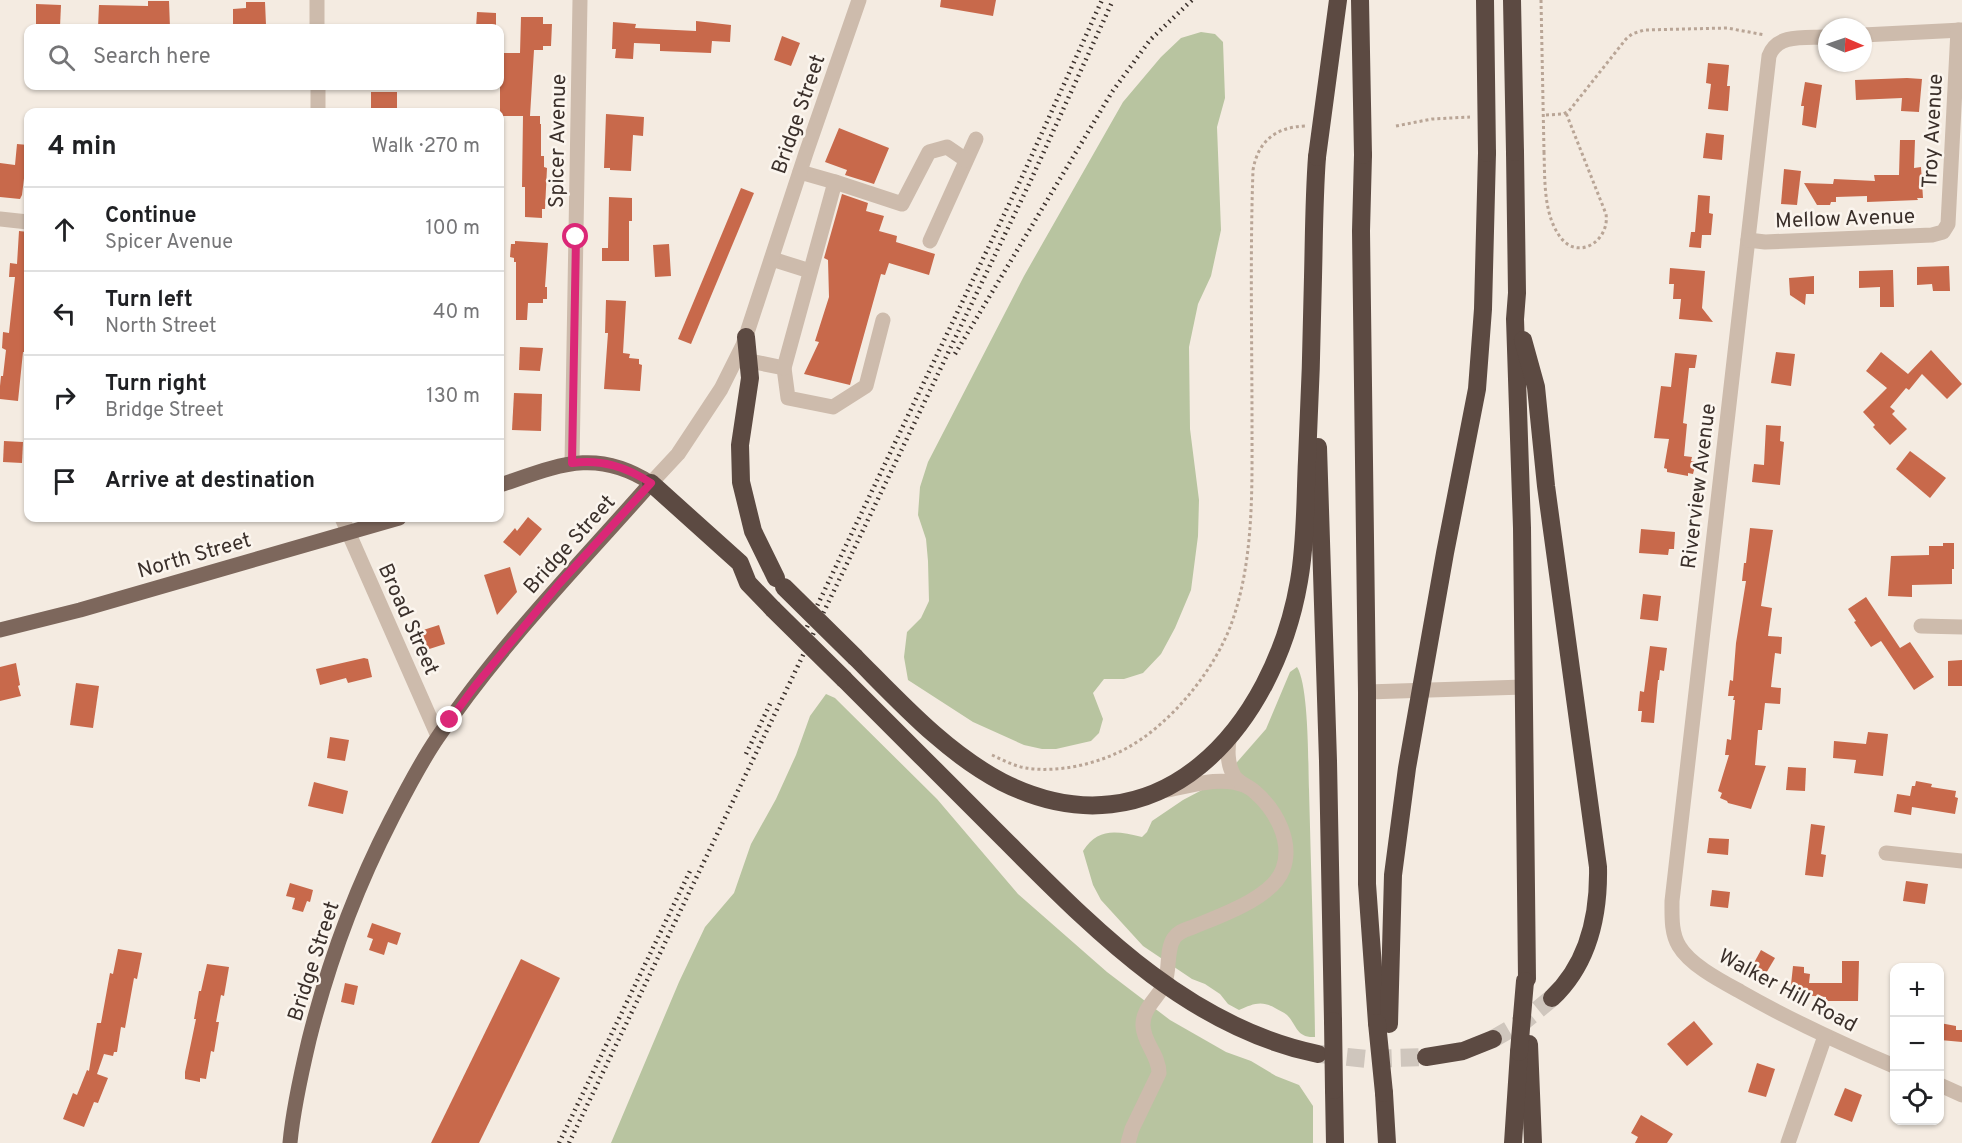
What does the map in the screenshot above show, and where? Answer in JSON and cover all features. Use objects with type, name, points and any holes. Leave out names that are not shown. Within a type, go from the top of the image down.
[{"type":"highway","points":[[740,563],[760,566],[780,582],[943,742],[983,771],[1010,785],[1047,799],[1079,804],[1118,803],[1159,792],[1196,770],[1230,736],[1253,702],[1273,665],[1287,630],[1297,588],[1304,530],[1317,157],[1338,0]]},
{"type":"highway","points":[[1360,0],[1367,884],[1383,1023]]},
{"type":"highway","points":[[1387,1143],[1382,1073],[1383,1023],[1393,875],[1420,690],[1477,389],[1484,309],[1487,153],[1485,0]]},
{"type":"highway","points":[[1512,0],[1517,293],[1515,319],[1520,429],[1524,687],[1526,976],[1524,1048],[1512,1143]]},
{"type":"highway","points":[[1313,277],[1328,749],[1335,1143]]},
{"type":"highway","points":[[1515,319],[1536,387],[1546,486],[1598,867],[1597,903],[1590,935],[1574,969],[1552,998]]},
{"type":"highway","points":[[746,337],[750,361],[749,388],[741,445],[741,482],[753,531],[780,582]]},
{"type":"highway","points":[[651,483],[740,563],[748,582],[773,609],[1087,922],[1165,984],[1197,1006],[1233,1026],[1270,1041],[1318,1054]]},
{"type":"highway","points":[[1426,1057],[1463,1051],[1493,1039]]},
{"type":"highway","points":[[1524,1048],[1533,1143]]},
{"type":"main road","points":[[504,484],[572,463],[591,462],[625,469],[651,483]]},
{"type":"main road","name":"Bridge Street","points":[[290,1143],[304,1062],[321,995],[342,928],[378,845],[415,772],[475,686],[559,584],[651,483]]},
{"type":"main road","name":"North Street","points":[[0,630],[80,610],[386,522]]},
{"type":"street","points":[[317,0],[317,24]]},
{"type":"street","name":"Spicer Avenue","points":[[572,463],[580,0]]},
{"type":"street","name":"Bridge Street","points":[[651,483],[678,454],[721,389],[746,337],[858,0]]},
{"type":"street","points":[[1872,35],[1960,30]]},
{"type":"street","name":"Troy Avenue","points":[[1943,232],[1948,224],[1960,30]]},
{"type":"street","points":[[1777,43],[1789,38],[1818,37]]},
{"type":"street","name":"Riverview Avenue","points":[[1674,935],[1672,901],[1769,56],[1777,43]]},
{"type":"street","points":[[318,90],[318,108]]},
{"type":"street","points":[[930,241],[976,139]]},
{"type":"street","points":[[800,172],[902,204],[929,152],[947,147],[966,160]]},
{"type":"street","points":[[835,182],[784,368],[788,398],[833,407],[866,386],[884,320]]},
{"type":"street","points":[[0,219],[24,222]]},
{"type":"street","name":"Mellow Avenue","points":[[1748,240],[1764,242],[1932,235],[1943,232]]},
{"type":"street","points":[[772,260],[810,271]]},
{"type":"street","points":[[750,361],[784,368]]},
{"type":"street","name":"Broad Street","points":[[344,522],[438,736]]},
{"type":"street","points":[[1921,626],[1962,627]]},
{"type":"street","points":[[1367,692],[1524,687]]},
{"type":"street","points":[[1230,736],[1227,747],[1229,762],[1234,777],[1244,785]]},
{"type":"street","points":[[1128,1143],[1132,1129],[1158,1073],[1159,1063],[1147,1041],[1143,1027],[1144,1017],[1154,997],[1165,984],[1172,941],[1181,930],[1220,916],[1256,898],[1277,879],[1283,869],[1285,843],[1280,824],[1265,802],[1244,785],[1236,781],[1215,781],[1159,792]]},
{"type":"street","points":[[1886,853],[1962,861]]},
{"type":"street","name":"Walker Hill Road","points":[[1674,935],[1685,954],[1714,977],[1774,1011],[1890,1064]]},
{"type":"street","points":[[1788,1143],[1825,1036]]},
{"type":"street","points":[[1944,1087],[1962,1095]]},
{"type":"path","points":[[1541,0],[1546,200],[1559,236],[1566,243],[1584,247],[1593,244],[1601,237],[1605,230],[1606,214],[1566,113]]},
{"type":"path","points":[[1546,115],[1566,113],[1626,39],[1637,32],[1727,28],[1762,34],[1777,43]]},
{"type":"path","points":[[1396,126],[1432,119],[1475,117]]},
{"type":"path","points":[[989,754],[1021,767],[1049,769],[1072,767],[1120,752],[1143,739],[1164,722],[1200,678],[1224,643],[1240,594],[1251,517],[1254,166],[1262,144],[1270,136],[1286,128],[1305,126]]},
{"type":"green space","points":[[1201,32],[1215,34],[1223,42],[1225,98],[1217,127],[1221,230],[1211,276],[1198,304],[1189,347],[1190,429],[1199,500],[1198,536],[1191,590],[1161,654],[1143,673],[1124,679],[1104,679],[1093,693],[1103,719],[1099,733],[1091,741],[1056,749],[1024,745],[973,722],[908,680],[904,657],[907,632],[921,618],[929,601],[926,539],[918,515],[920,487],[928,462],[1024,276],[1123,102],[1161,57],[1181,38]]},
{"type":"green space","points":[[1297,667],[1304,690],[1307,725],[1315,1037],[1300,1033],[1287,1015],[1265,1004],[1239,1010],[1228,1004],[1220,994],[1205,984],[1192,979],[1143,946],[1101,900],[1093,885],[1083,851],[1089,843],[1102,834],[1116,832],[1142,837],[1152,821],[1183,800],[1219,781],[1266,729],[1290,672]]},
{"type":"green space","points":[[826,694],[835,698],[937,799],[1018,894],[1107,972],[1170,1020],[1226,1052],[1251,1061],[1276,1076],[1299,1085],[1313,1106],[1313,1143],[611,1143],[679,982],[705,927],[734,893],[751,844],[776,799],[796,755],[810,716]]},
{"type":"building","points":[[941,0],[996,0],[993,16],[940,7]]},
{"type":"building","points":[[148,1],[169,1],[170,24],[98,24],[99,5],[148,6]]},
{"type":"building","points":[[246,2],[265,2],[266,24],[233,24],[233,9],[246,8]]},
{"type":"building","points":[[36,4],[61,5],[60,24],[36,24]]},
{"type":"building","points":[[477,12],[496,13],[496,24],[476,24]]},
{"type":"building","points":[[521,17],[543,17],[543,24],[552,24],[551,46],[543,46],[543,50],[534,50],[530,116],[504,116],[504,108],[500,108],[500,90],[504,90],[504,53],[520,53]]},
{"type":"building","points":[[696,21],[731,25],[730,42],[712,41],[711,53],[660,51],[660,44],[634,43],[633,59],[615,58],[616,49],[612,49],[613,22],[636,24],[635,28],[696,31]]},
{"type":"building","points":[[782,36],[800,43],[791,66],[774,60]]},
{"type":"building","points":[[1708,63],[1729,65],[1728,111],[1708,109],[1711,84],[1706,83]]},
{"type":"building","points":[[1922,79],[1919,112],[1901,111],[1902,98],[1856,100],[1855,80]]},
{"type":"building","points":[[1805,82],[1822,85],[1816,128],[1802,125],[1804,106],[1801,106]]},
{"type":"building","points":[[371,92],[397,92],[397,108],[371,108]]},
{"type":"building","points":[[606,114],[644,117],[643,136],[633,135],[631,171],[604,168]]},
{"type":"building","points":[[523,116],[540,116],[541,156],[544,156],[544,167],[547,168],[545,209],[542,209],[542,218],[525,217],[525,187],[522,187]]},
{"type":"building","points":[[839,128],[889,148],[874,184],[845,175],[847,170],[825,162]]},
{"type":"building","points":[[1706,133],[1724,135],[1722,160],[1703,158]]},
{"type":"building","points":[[1900,140],[1915,140],[1914,168],[1921,167],[1923,198],[1867,202],[1867,196],[1836,197],[1836,202],[1831,202],[1830,205],[1817,205],[1804,183],[1833,184],[1834,179],[1875,181],[1874,175],[1899,175]]},
{"type":"building","points":[[17,144],[24,145],[22,195],[20,199],[0,197],[0,163],[15,165]]},
{"type":"building","points":[[1784,169],[1801,171],[1797,205],[1781,204]]},
{"type":"building","points":[[741,188],[754,193],[691,344],[678,339]]},
{"type":"building","points":[[842,194],[868,203],[866,211],[884,216],[879,231],[897,236],[896,242],[935,254],[929,275],[889,263],[885,275],[881,274],[850,385],[804,374],[819,342],[815,341],[829,297],[828,260],[824,258]]},
{"type":"building","points":[[1698,195],[1710,196],[1709,213],[1713,214],[1711,235],[1702,235],[1701,248],[1689,247],[1691,232],[1695,232]]},
{"type":"building","points":[[609,197],[632,198],[632,221],[629,221],[629,261],[602,261],[602,248],[608,248]]},
{"type":"building","points":[[19,231],[24,232],[24,352],[18,401],[0,399],[1,376],[3,376],[6,350],[2,348],[3,332],[9,333],[15,277],[9,277],[10,263],[17,264]]},
{"type":"building","points":[[515,241],[548,243],[545,287],[547,287],[547,299],[543,299],[543,303],[528,303],[527,320],[516,320],[516,262],[510,257],[511,244],[515,244]]},
{"type":"building","points":[[669,244],[671,276],[655,277],[653,245]]},
{"type":"building","points":[[1949,266],[1950,291],[1933,291],[1932,284],[1917,285],[1917,267]]},
{"type":"building","points":[[1670,268],[1705,271],[1702,308],[1713,322],[1679,319],[1681,299],[1673,299],[1674,284],[1669,284]]},
{"type":"building","points":[[1893,270],[1894,307],[1880,307],[1880,287],[1859,288],[1859,271]]},
{"type":"building","points":[[1814,276],[1814,294],[1806,294],[1805,305],[1790,295],[1789,278]]},
{"type":"building","points":[[606,300],[626,301],[623,353],[630,354],[629,358],[639,359],[639,364],[642,365],[640,391],[604,389],[608,333],[605,333]]},
{"type":"building","points":[[520,347],[543,348],[540,371],[519,370]]},
{"type":"building","points":[[1931,350],[1962,384],[1947,399],[1922,374],[1909,390],[1906,388],[1890,407],[1895,411],[1892,414],[1907,429],[1890,445],[1863,412],[1887,388],[1866,371],[1881,352],[1908,374]]},
{"type":"building","points":[[1776,352],[1795,354],[1791,386],[1771,383]]},
{"type":"building","points":[[1675,353],[1697,355],[1695,368],[1689,368],[1683,423],[1687,424],[1684,456],[1692,457],[1691,461],[1696,462],[1693,474],[1688,473],[1688,476],[1667,472],[1664,468],[1669,439],[1654,438],[1661,386],[1671,387]]},
{"type":"building","points":[[514,393],[542,394],[541,431],[512,430]]},
{"type":"building","points":[[1766,425],[1781,426],[1780,441],[1784,442],[1780,485],[1752,482],[1754,464],[1764,465]]},
{"type":"building","points":[[4,441],[23,442],[22,463],[3,462]]},
{"type":"building","points":[[1910,451],[1946,478],[1930,498],[1896,469]]},
{"type":"building","points":[[528,517],[542,529],[520,556],[503,542],[515,528],[517,531]]},
{"type":"building","points":[[1750,528],[1773,530],[1761,606],[1772,608],[1768,636],[1782,637],[1781,654],[1775,653],[1771,687],[1781,688],[1780,704],[1765,703],[1762,730],[1758,730],[1755,765],[1766,766],[1751,809],[1728,803],[1720,798],[1722,793],[1718,791],[1729,755],[1725,755],[1727,739],[1731,740],[1735,700],[1733,700],[1734,696],[1728,696],[1730,680],[1733,681],[1736,643],[1746,581],[1742,581],[1744,563],[1746,563]]},
{"type":"building","points":[[1641,529],[1675,532],[1674,549],[1669,549],[1668,555],[1639,553]]},
{"type":"building","points":[[1943,543],[1954,543],[1952,584],[1912,585],[1912,597],[1888,596],[1891,556],[1929,555],[1929,546],[1943,546]]},
{"type":"building","points":[[510,567],[517,592],[497,615],[484,575]]},
{"type":"building","points":[[1643,594],[1661,596],[1658,621],[1640,619]]},
{"type":"building","points":[[1866,597],[1900,648],[1910,642],[1934,677],[1914,690],[1881,641],[1871,647],[1848,609]]},
{"type":"building","points":[[439,625],[445,644],[423,651],[417,632]]},
{"type":"building","points":[[1650,646],[1667,648],[1664,671],[1660,670],[1658,680],[1654,723],[1641,722],[1642,711],[1638,711],[1640,691],[1644,692]]},
{"type":"building","points":[[368,659],[372,677],[348,683],[346,678],[320,685],[316,669]]},
{"type":"building","points":[[1962,660],[1962,686],[1948,686],[1948,661]]},
{"type":"building","points":[[16,663],[21,696],[0,701],[0,667]]},
{"type":"building","points":[[76,683],[99,686],[93,728],[70,725]]},
{"type":"building","points":[[1868,732],[1888,734],[1883,776],[1854,773],[1856,760],[1833,758],[1834,741],[1866,744]]},
{"type":"building","points":[[330,737],[349,740],[345,761],[327,758]]},
{"type":"building","points":[[1788,767],[1806,768],[1805,791],[1786,790]]},
{"type":"building","points":[[1916,781],[1932,784],[1931,787],[1956,791],[1955,797],[1958,798],[1955,814],[1912,807],[1911,815],[1894,812],[1897,794],[1910,796],[1912,786],[1915,786]]},
{"type":"building","points":[[314,782],[348,791],[343,814],[308,806]]},
{"type":"building","points":[[1811,824],[1825,826],[1821,854],[1826,855],[1823,877],[1805,875]]},
{"type":"building","points":[[1709,838],[1729,839],[1728,855],[1707,853]]},
{"type":"building","points":[[1906,881],[1928,884],[1925,904],[1903,901]]},
{"type":"building","points":[[290,883],[313,890],[310,902],[307,901],[303,912],[292,909],[295,898],[286,896]]},
{"type":"building","points":[[1712,890],[1730,892],[1728,908],[1710,906]]},
{"type":"building","points":[[372,923],[401,933],[397,945],[388,942],[384,955],[369,950],[373,939],[367,937]]},
{"type":"building","points":[[118,949],[142,953],[137,979],[134,978],[125,1028],[121,1027],[117,1052],[114,1052],[113,1056],[104,1054],[97,1074],[108,1078],[98,1103],[94,1102],[84,1127],[63,1119],[73,1093],[77,1095],[87,1070],[89,1071],[97,1023],[101,1023],[110,973],[113,974]]},
{"type":"building","points":[[1761,950],[1775,958],[1762,980],[1749,972]]},
{"type":"building","points":[[521,959],[560,978],[479,1143],[431,1143]]},
{"type":"building","points":[[1842,961],[1859,961],[1858,1001],[1826,1001],[1826,997],[1790,994],[1793,966],[1804,967],[1804,973],[1810,974],[1809,983],[1842,983]]},
{"type":"building","points":[[207,964],[229,967],[224,996],[221,995],[216,1022],[219,1022],[214,1052],[211,1051],[206,1079],[200,1078],[200,1082],[185,1079],[185,1072],[196,1019],[194,1019],[199,991],[201,991]]},
{"type":"building","points":[[345,983],[358,986],[354,1005],[341,1002]]},
{"type":"building","points":[[1694,1021],[1713,1044],[1687,1066],[1667,1044]]},
{"type":"building","points":[[1944,1024],[1956,1026],[1956,1030],[1962,1030],[1962,1042],[1944,1040]]},
{"type":"building","points":[[1757,1063],[1775,1069],[1766,1097],[1748,1092]]},
{"type":"building","points":[[1845,1088],[1862,1095],[1852,1122],[1834,1115]]},
{"type":"building","points":[[1641,1115],[1673,1134],[1667,1143],[1635,1143],[1638,1137],[1631,1133]]},
{"type":"tunnel","points":[[1493,1039],[1524,1021],[1552,998]]},
{"type":"tunnel","points":[[1320,1054],[1367,1059],[1426,1057]]},
{"type":"railway","points":[[807,627],[1022,177],[1102,0]]},
{"type":"railway","points":[[569,1143],[1030,182],[1113,0]]},
{"type":"railway","points":[[955,354],[1112,92],[1150,40],[1192,0]]},
{"type":"railway","points":[[746,754],[772,700]]},
{"type":"railway","points":[[559,1143],[690,871]]},
{"type":"route","points":[[450,720],[559,584],[651,483],[625,469],[608,464],[572,463],[576,237]]}]
